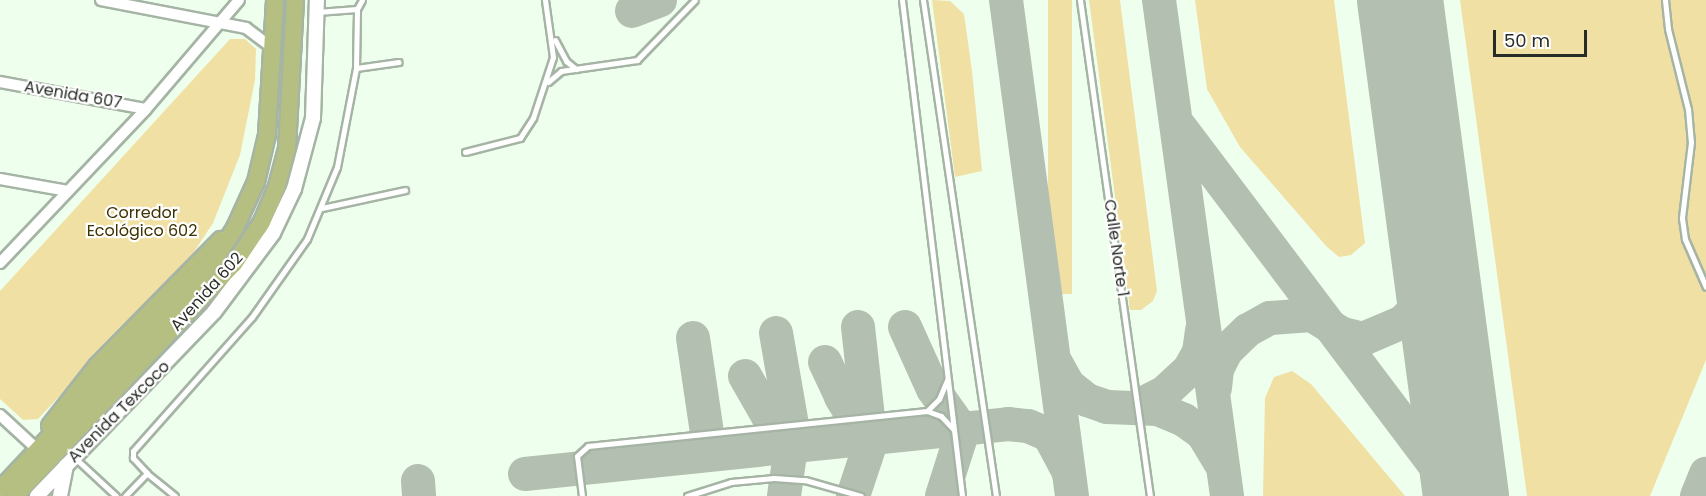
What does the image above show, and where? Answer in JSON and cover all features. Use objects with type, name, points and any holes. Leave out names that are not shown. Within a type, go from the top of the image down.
[{"type":"main road","name":"Avenida 602","points":[[0,490],[38,450],[71,394],[199,258],[236,228],[264,151],[274,49],[275,0]]},
{"type":"main road","name":"Avenida 602","points":[[15,496],[234,264],[254,237],[277,186],[287,148],[295,0]]},
{"type":"main road","name":"Avenida Texcoco","points":[[37,496],[214,312],[273,233],[294,189],[310,134],[316,93],[317,6]]},
{"type":"main road","points":[[60,496],[70,461]]},
{"type":"street","points":[[101,0],[224,22],[255,32],[274,49]]},
{"type":"street","points":[[0,263],[146,109],[224,22],[239,0]]},
{"type":"street","name":"Avenida 607","points":[[0,82],[146,109]]},
{"type":"street","points":[[0,179],[68,191]]},
{"type":"street","points":[[0,415],[38,450]]},
{"type":"lane","points":[[175,496],[133,458],[133,451],[252,318],[296,258],[322,208],[337,167],[356,68],[357,9],[362,0]]},
{"type":"lane","points":[[465,152],[520,138],[533,118],[553,57],[552,34],[545,0]]},
{"type":"lane","points":[[542,93],[553,76],[576,69],[637,60],[695,0]]},
{"type":"lane","points":[[902,0],[962,496]]},
{"type":"lane","points":[[923,0],[996,496]]},
{"type":"lane","name":"Calle Norte 1","points":[[1080,0],[1150,496]]},
{"type":"lane","points":[[1665,0],[1690,131],[1682,218],[1685,239],[1706,287]]},
{"type":"lane","points":[[317,6],[357,9]]},
{"type":"lane","points":[[552,34],[561,55],[576,69]]},
{"type":"lane","points":[[356,68],[399,62]]},
{"type":"lane","points":[[322,208],[405,190]]},
{"type":"lane","points":[[927,411],[939,399],[948,378]]},
{"type":"lane","points":[[582,496],[577,456],[588,446],[927,411],[941,416],[954,431]]},
{"type":"lane","points":[[70,461],[116,496]]},
{"type":"lane","points":[[125,496],[147,473]]},
{"type":"lane","points":[[687,496],[731,482],[774,478],[805,480],[861,496]]},
{"type":"green space","points":[[932,0],[950,1],[964,14],[972,71],[982,171],[955,177]]},
{"type":"green space","points":[[1048,0],[1072,0],[1072,294],[1048,294]]},
{"type":"green space","points":[[1089,0],[1120,0],[1157,291],[1153,301],[1141,310],[1130,310]]},
{"type":"green space","points":[[1195,0],[1334,0],[1365,243],[1351,255],[1339,257],[1326,246],[1240,147],[1207,89]]},
{"type":"green space","points":[[1460,0],[1706,0],[1706,360],[1650,496],[1527,496]]},
{"type":"green space","name":"Corredor Ecológico 602","points":[[230,39],[245,39],[256,49],[255,80],[240,155],[213,223],[194,252],[38,419],[23,420],[0,399],[0,291]]},
{"type":"green space","points":[[1292,371],[1311,384],[1405,496],[1263,496],[1265,398],[1274,377]]},
{"type":"taxiway","points":[[632,11],[660,0]]},
{"type":"taxiway","points":[[1006,0],[1072,496]]},
{"type":"taxiway","points":[[1159,0],[1227,496]]},
{"type":"taxiway","points":[[1180,127],[1458,496]]},
{"type":"taxiway","points":[[1215,388],[1217,369],[1226,351],[1248,330],[1270,318],[1312,315],[1343,334],[1363,339],[1403,322],[1428,295],[1434,257]]},
{"type":"taxiway","points":[[858,327],[868,417]]},
{"type":"taxiway","points":[[905,327],[933,389],[962,430]]},
{"type":"taxiway","points":[[1138,406],[1164,393],[1189,370],[1199,352],[1202,330]]},
{"type":"taxiway","points":[[776,333],[792,425]]},
{"type":"taxiway","points":[[693,338],[707,433]]},
{"type":"taxiway","points":[[825,362],[841,397],[867,440]]},
{"type":"taxiway","points":[[1056,363],[1068,385],[1087,400],[1107,407],[1158,409],[1184,420],[1203,434],[1220,462]]},
{"type":"taxiway","points":[[745,376],[769,418],[793,447]]},
{"type":"taxiway","points":[[525,474],[1008,424],[1028,426],[1049,435],[1068,470]]},
{"type":"taxiway","points":[[942,496],[963,430]]},
{"type":"taxiway","points":[[853,496],[872,439]]},
{"type":"taxiway","points":[[784,496],[791,447]]},
{"type":"taxiway","points":[[1697,496],[1706,474]]},
{"type":"taxiway","points":[[418,481],[419,496]]},
{"type":"runway","points":[[1400,0],[1466,496]]}]
